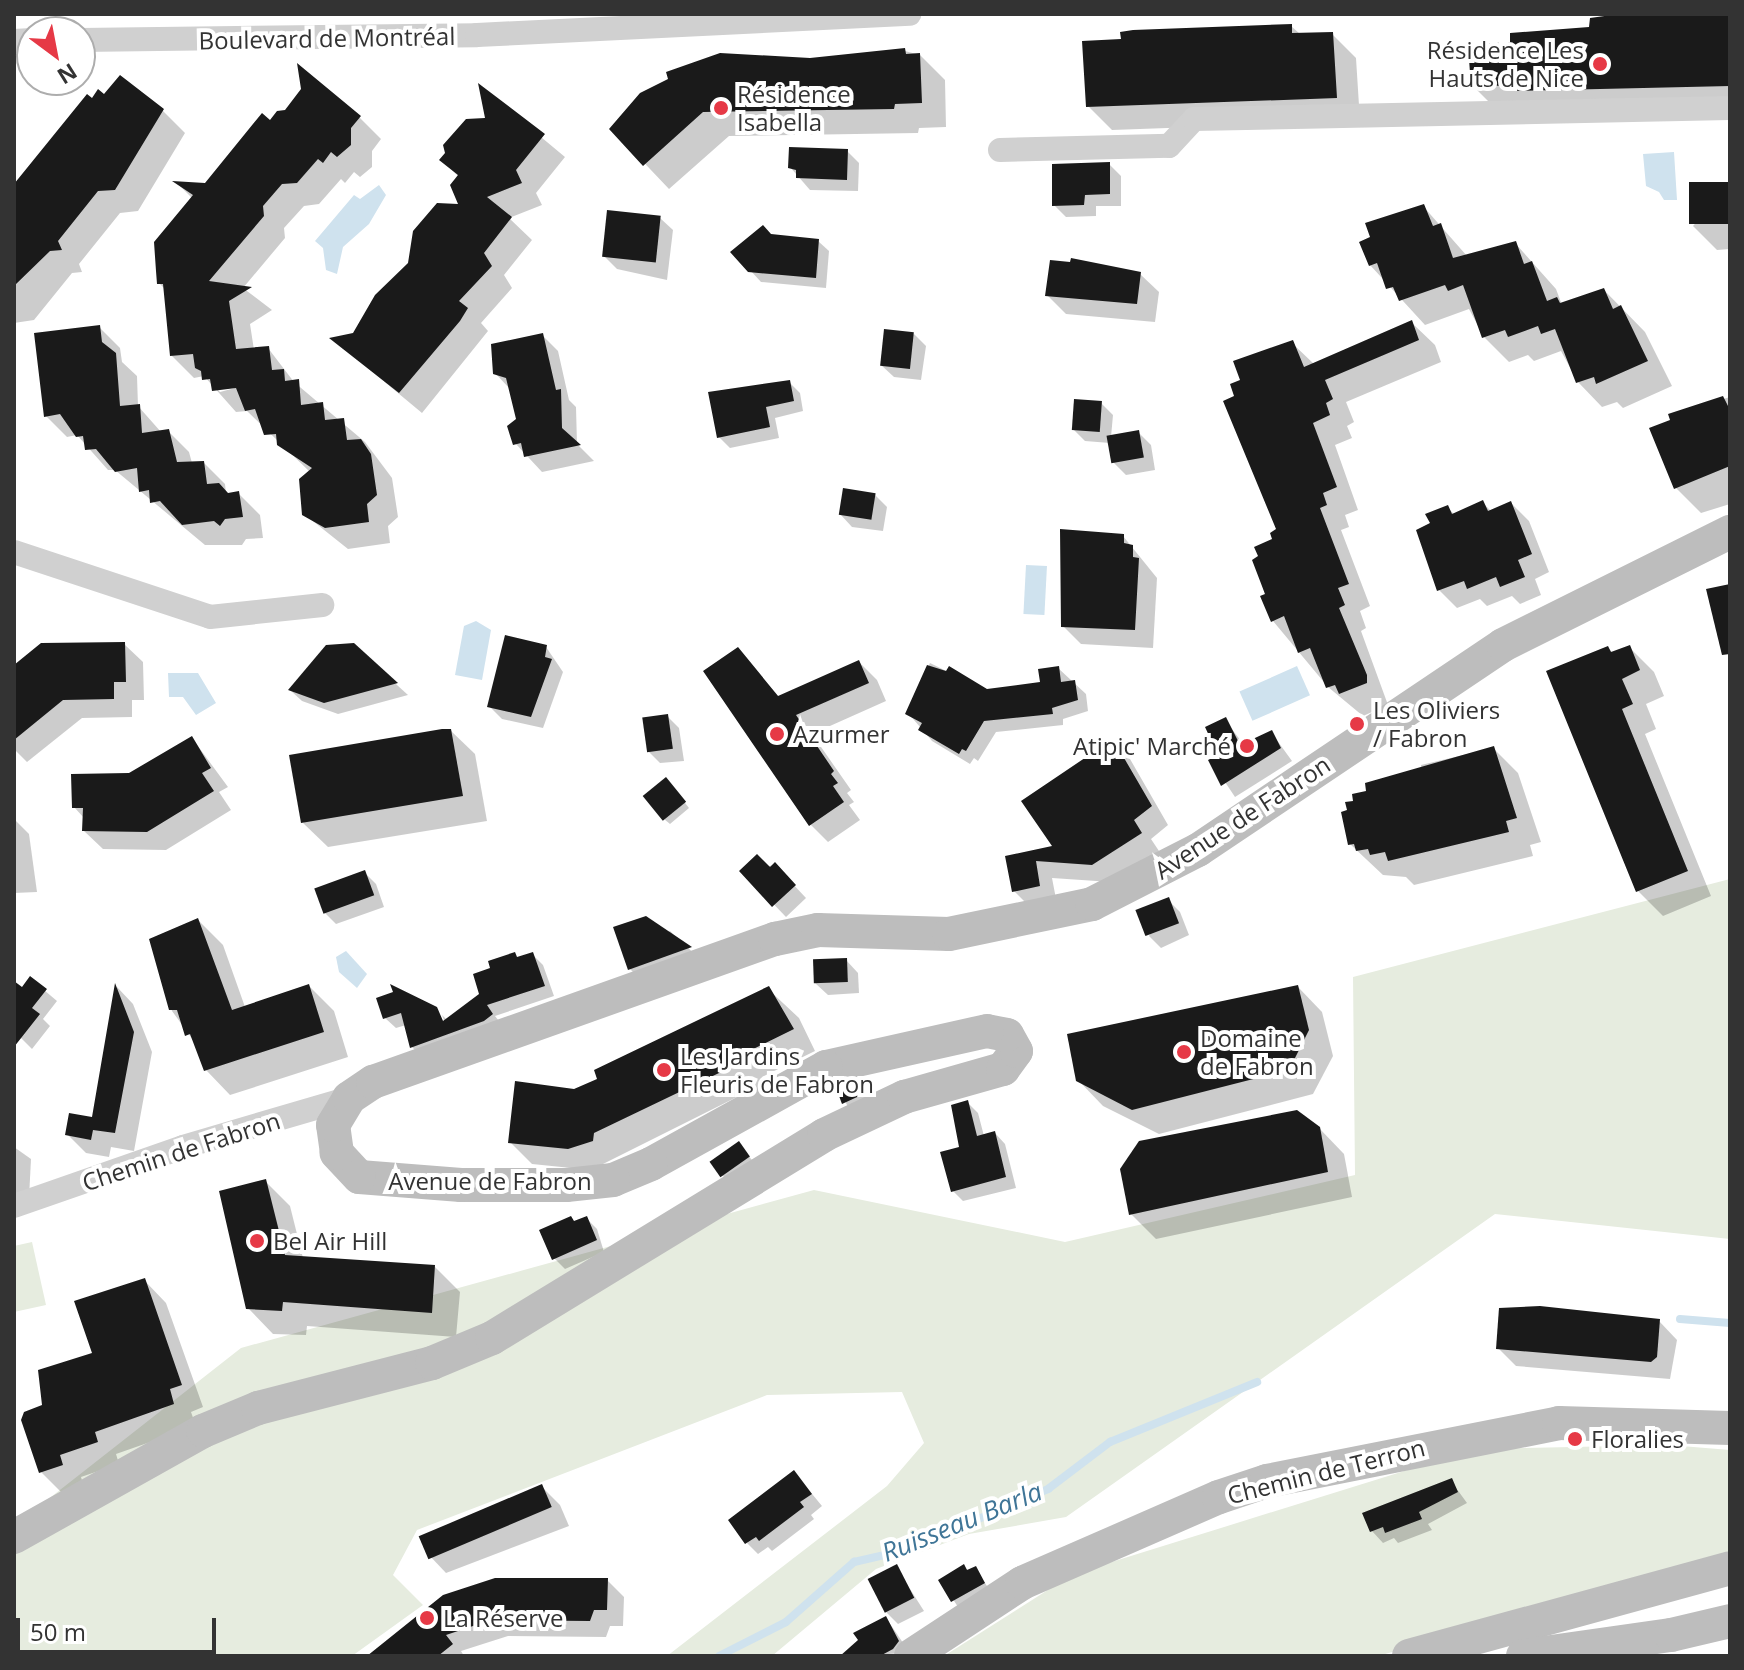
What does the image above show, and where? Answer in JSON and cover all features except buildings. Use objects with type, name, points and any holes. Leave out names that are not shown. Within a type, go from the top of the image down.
[{"type":"street","name":"Boulevard de Montréal","points":[[96,40],[241,42],[909,14]]},
{"type":"street","points":[[1000,150],[1169,146],[1194,119],[1730,108]]},
{"type":"street","name":"Avenue de Fabron","points":[[14,1537],[203,1431],[258,1408],[432,1363],[492,1338],[824,1135],[904,1097],[1003,1069],[1016,1051],[1007,1035],[987,1031],[826,1067],[651,1164],[613,1180],[566,1185],[461,1185],[359,1177],[337,1153],[333,1137],[337,1114],[349,1098],[399,1070],[775,939],[818,930],[949,934],[1092,904],[1198,850],[1503,645],[1730,532]]},
{"type":"street","points":[[14,552],[210,617],[322,605]]},
{"type":"street","name":"Chemin de Fabron","points":[[14,1206],[183,1147],[349,1098]]},
{"type":"street","name":"Chemin de Terron","points":[[911,1656],[1022,1583],[1219,1497],[1267,1481],[1531,1426],[1612,1421],[1730,1428]]},
{"type":"street","points":[[1409,1656],[1730,1568]]},
{"type":"street","points":[[1523,1656],[1671,1635],[1730,1621]]},
{"type":"shaded area","points":[[1730,879],[1730,1239],[1495,1214],[1066,1517],[969,1534],[876,1569],[772,1656],[667,1656],[887,1486],[924,1443],[902,1392],[767,1395],[417,1530],[393,1575],[423,1605],[352,1656],[14,1656],[14,1526],[241,1348],[814,1190],[1065,1242],[1355,1175],[1353,977]]},
{"type":"shaded area","points":[[32,1242],[46,1305],[14,1312],[14,1246]]},
{"type":"shaded area","points":[[1669,1445],[1730,1450],[1730,1557],[1378,1656],[944,1656],[1073,1574],[1475,1449]]},
{"type":"water","points":[[1674,152],[1677,200],[1664,200],[1659,192],[1646,186],[1643,154]]},
{"type":"water","points":[[379,185],[386,195],[369,224],[343,247],[337,274],[326,270],[323,248],[315,241],[354,195],[360,199]]},
{"type":"water","points":[[1026,565],[1047,566],[1044,615],[1023,614]]},
{"type":"water","points":[[476,621],[491,630],[482,680],[455,675],[464,626]]},
{"type":"water","points":[[1297,666],[1310,695],[1252,721],[1239,692]]},
{"type":"water","points":[[168,673],[198,673],[216,703],[196,715],[183,697],[169,697]]},
{"type":"water","points":[[346,951],[367,974],[357,988],[339,972],[336,957]]},
{"type":"waterway","name":"Ruisseau Barla","points":[[1680,1319],[1730,1323]]},
{"type":"waterway","name":"Ruisseau Barla","points":[[719,1656],[786,1622],[854,1562],[906,1550],[1048,1489],[1110,1442],[1257,1382]]},
{"type":"place","name":"Résidence Les Hauts de Nice","points":[[1600,64]]},
{"type":"place","name":"Résidence Isabella","points":[[721,108]]},
{"type":"place","name":"Les Oliviers / Fabron","points":[[1357,724]]},
{"type":"place","name":"Azurmer","points":[[777,734]]},
{"type":"place","name":"Atipic' Marché","points":[[1247,746]]},
{"type":"place","name":"Domaine de Fabron","points":[[1184,1052]]},
{"type":"place","name":"Les Jardins Fleuris de Fabron","points":[[664,1070]]},
{"type":"place","name":"Bel Air Hill","points":[[257,1241]]},
{"type":"place","name":"Floralies","points":[[1575,1439]]},
{"type":"place","name":"La Réserve","points":[[427,1618]]}]
